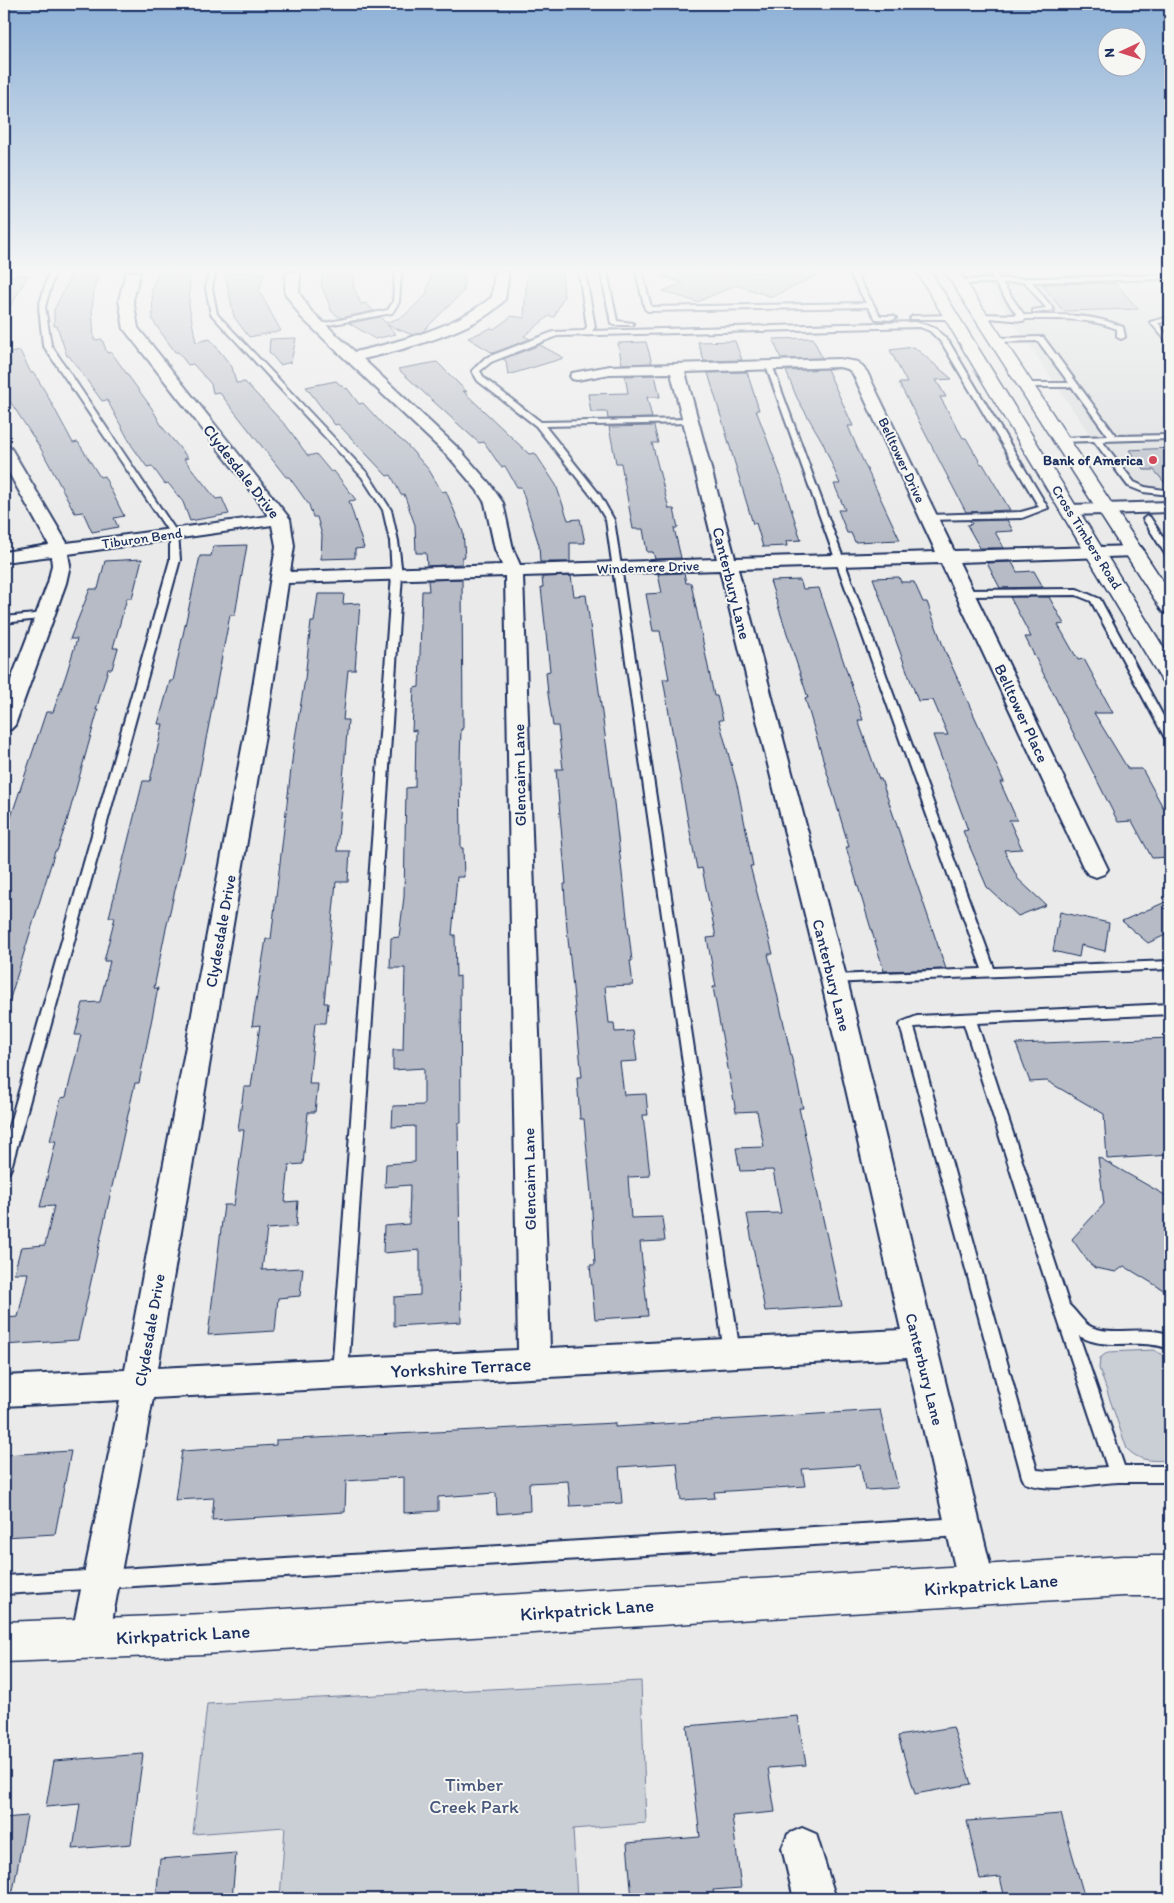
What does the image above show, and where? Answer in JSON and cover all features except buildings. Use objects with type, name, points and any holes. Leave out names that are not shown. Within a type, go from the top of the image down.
[{"type":"main road","name":"Cross Timbers Road","points":[[976,361],[1074,515],[1170,676]]},
{"type":"main road","name":"Cross Timbers Road","points":[[1008,361],[1136,551],[1170,608]]},
{"type":"main road","points":[[992,387],[1024,386]]},
{"type":"main road","name":"Kirkpatrick Lane","points":[[4,1642],[204,1634],[1124,1576],[1170,1576]]},
{"type":"street","name":"Clydesdale Drive","points":[[90,1638],[139,1384],[256,730],[285,546],[281,519],[155,361]]},
{"type":"street","name":"Glencairn Lane","points":[[358,361],[455,454],[483,487],[494,503],[504,549],[514,571],[534,1363]]},
{"type":"street","name":"Belltower Drive","points":[[768,365],[855,361],[948,557]]},
{"type":"street","points":[[578,376],[610,370],[768,365]]},
{"type":"street","name":"Canterbury Lane","points":[[677,368],[834,980],[918,1343],[977,1585]]},
{"type":"street","points":[[4,450],[58,543],[61,565],[45,616],[12,683],[4,725]]},
{"type":"street","points":[[1074,515],[1110,514],[1170,507]]},
{"type":"street","points":[[1110,514],[1147,518],[1170,518]]},
{"type":"street","name":"Tiburon Bend","points":[[4,557],[281,519]]},
{"type":"street","name":"Windemere Drive","points":[[280,578],[1136,551]]},
{"type":"street","name":"Belltower Place","points":[[948,557],[1096,868]]},
{"type":"street","name":"Yorkshire Terrace","points":[[4,1391],[918,1343]]},
{"type":"street","points":[[802,1848],[815,1899]]},
{"type":"lane","points":[[4,1168],[175,560],[174,534],[58,361]]},
{"type":"lane","points":[[256,361],[365,476],[387,510],[394,541],[397,574],[340,1373]]},
{"type":"lane","points":[[487,361],[476,371],[481,379],[540,424],[597,497],[610,520],[732,1353]]},
{"type":"lane","points":[[929,518],[1022,515],[1044,508],[956,361]]},
{"type":"lane","points":[[1057,361],[1114,439]]},
{"type":"lane","points":[[768,365],[989,972]]},
{"type":"lane","points":[[1024,386],[1075,385]]},
{"type":"lane","points":[[540,424],[691,421]]},
{"type":"lane","points":[[1061,440],[1170,437]]},
{"type":"lane","points":[[1096,440],[1131,484],[1143,489],[1170,493]]},
{"type":"lane","points":[[1147,518],[1170,555]]},
{"type":"lane","points":[[965,593],[1077,592],[1095,598],[1170,738]]},
{"type":"lane","points":[[4,620],[45,616]]},
{"type":"lane","points":[[834,980],[1170,965]]},
{"type":"lane","points":[[1170,1009],[917,1021],[907,1025],[1031,1477],[1049,1479],[1118,1474],[1170,1474]]},
{"type":"lane","points":[[969,1018],[1062,1308],[1118,1474]]},
{"type":"lane","points":[[1062,1308],[1084,1331],[1104,1336],[1148,1334],[1162,1337],[1170,1342]]},
{"type":"lane","points":[[4,1585],[963,1527]]},
{"type":"shaded area","points":[[1040,361],[1170,361],[1170,492],[1150,493],[1137,490],[1122,482]]},
{"type":"green space","points":[[1153,1350],[1170,1358],[1170,1460],[1147,1460],[1127,1449],[1099,1368],[1100,1358],[1108,1352]]},
{"type":"green space","name":"Timber Creek Park","points":[[641,1681],[646,1823],[573,1829],[577,1899],[280,1899],[285,1827],[193,1834],[207,1704]]},
{"type":"place","name":"Bank of America","points":[[1153,460]]}]
